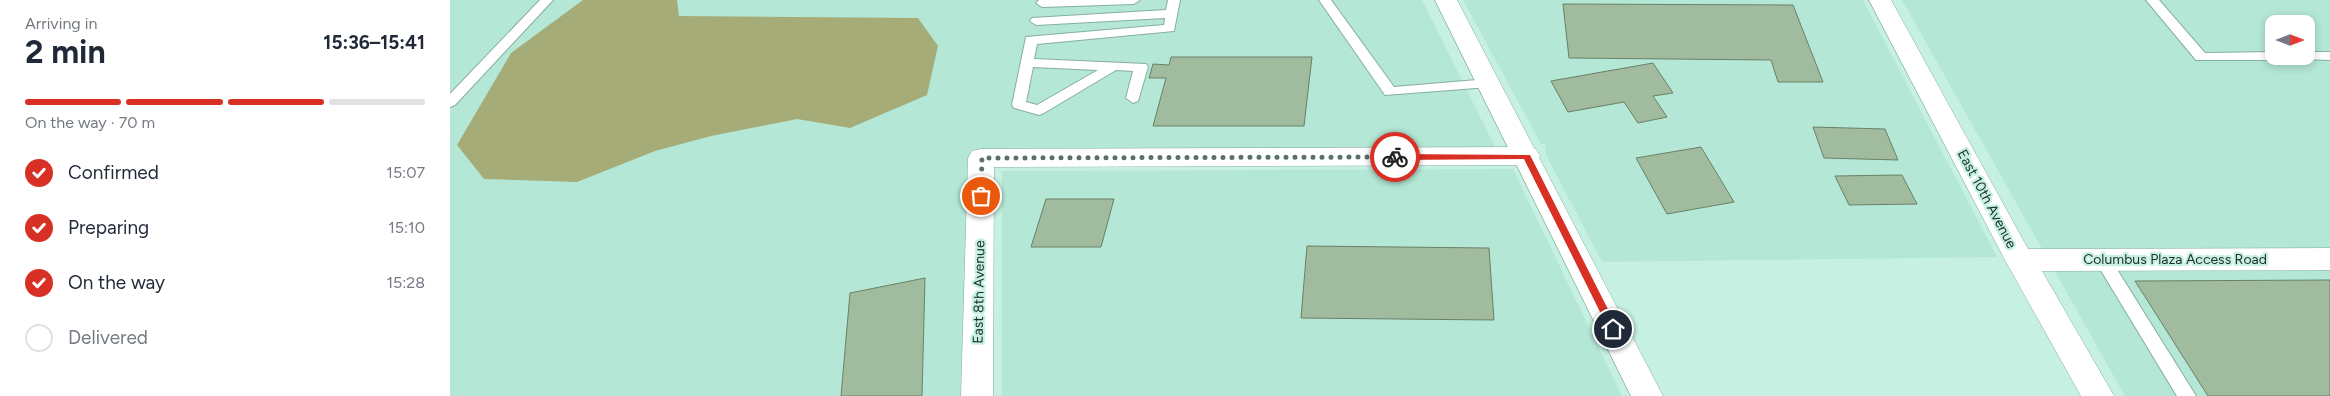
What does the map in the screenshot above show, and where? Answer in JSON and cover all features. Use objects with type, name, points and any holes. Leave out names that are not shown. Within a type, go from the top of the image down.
[{"type":"street","points":[[1446,0],[1527,156],[1647,396]]},
{"type":"street","name":"East 10th Avenue","points":[[1880,0],[2020,260],[2098,396]]},
{"type":"street","name":"East 8th Avenue","points":[[977,396],[982,158],[1527,156]]},
{"type":"street","name":"Columbus Plaza Access Road","points":[[2020,260],[2330,259]]},
{"type":"lane","points":[[450,102],[547,0]]},
{"type":"lane","points":[[1114,66],[1039,110],[1020,105],[1031,40],[1042,1],[1134,0]]},
{"type":"lane","points":[[1031,40],[1170,28],[1174,0]]},
{"type":"lane","points":[[1325,0],[1390,92],[1489,82]]},
{"type":"lane","points":[[2152,0],[2201,57],[2265,56]]},
{"type":"lane","points":[[1036,21],[1172,14]]},
{"type":"lane","points":[[2315,56],[2330,56]]},
{"type":"lane","points":[[1027,63],[1141,67],[1133,98]]},
{"type":"lane","points":[[2102,260],[2187,396]]},
{"type":"shaded area","points":[[450,0],[1422,0],[1500,157],[980,157],[979,396],[450,396]]},
{"type":"shaded area","points":[[583,0],[677,0],[679,16],[918,18],[938,46],[927,95],[850,128],[797,119],[711,136],[655,151],[577,182],[484,179],[457,145],[511,53]]},
{"type":"shaded area","points":[[1463,0],[1863,0],[1997,257],[1602,262],[1546,155],[1545,144],[1541,144]]},
{"type":"shaded area","points":[[1902,0],[2330,0],[2330,396],[2125,396]]},
{"type":"shaded area","points":[[1513,169],[1622,396],[1002,396],[1002,171]]},
{"type":"building","points":[[1563,4],[1793,5],[1823,82],[1778,82],[1771,60],[1569,58]]},
{"type":"building","points":[[1171,57],[1312,57],[1304,126],[1153,126],[1166,78],[1149,78],[1153,64],[1169,65]]},
{"type":"building","points":[[1653,63],[1673,93],[1653,96],[1667,117],[1638,123],[1624,102],[1568,112],[1551,81]]},
{"type":"building","points":[[1813,127],[1885,129],[1898,160],[1824,158]]},
{"type":"building","points":[[1701,147],[1734,202],[1667,214],[1636,158]]},
{"type":"building","points":[[1902,175],[1917,204],[1849,205],[1835,176]]},
{"type":"building","points":[[1046,199],[1114,199],[1101,247],[1031,247]]},
{"type":"building","points":[[1307,246],[1489,248],[1494,320],[1301,318]]},
{"type":"building","points":[[925,278],[922,396],[841,396],[850,293]]},
{"type":"building","points":[[2330,280],[2330,396],[2208,396],[2135,281]]},
{"type":"way so far","points":[[981,196],[982,158],[1395,157]]},
{"type":"route","points":[[1395,157],[1527,156],[1613,329]]}]
